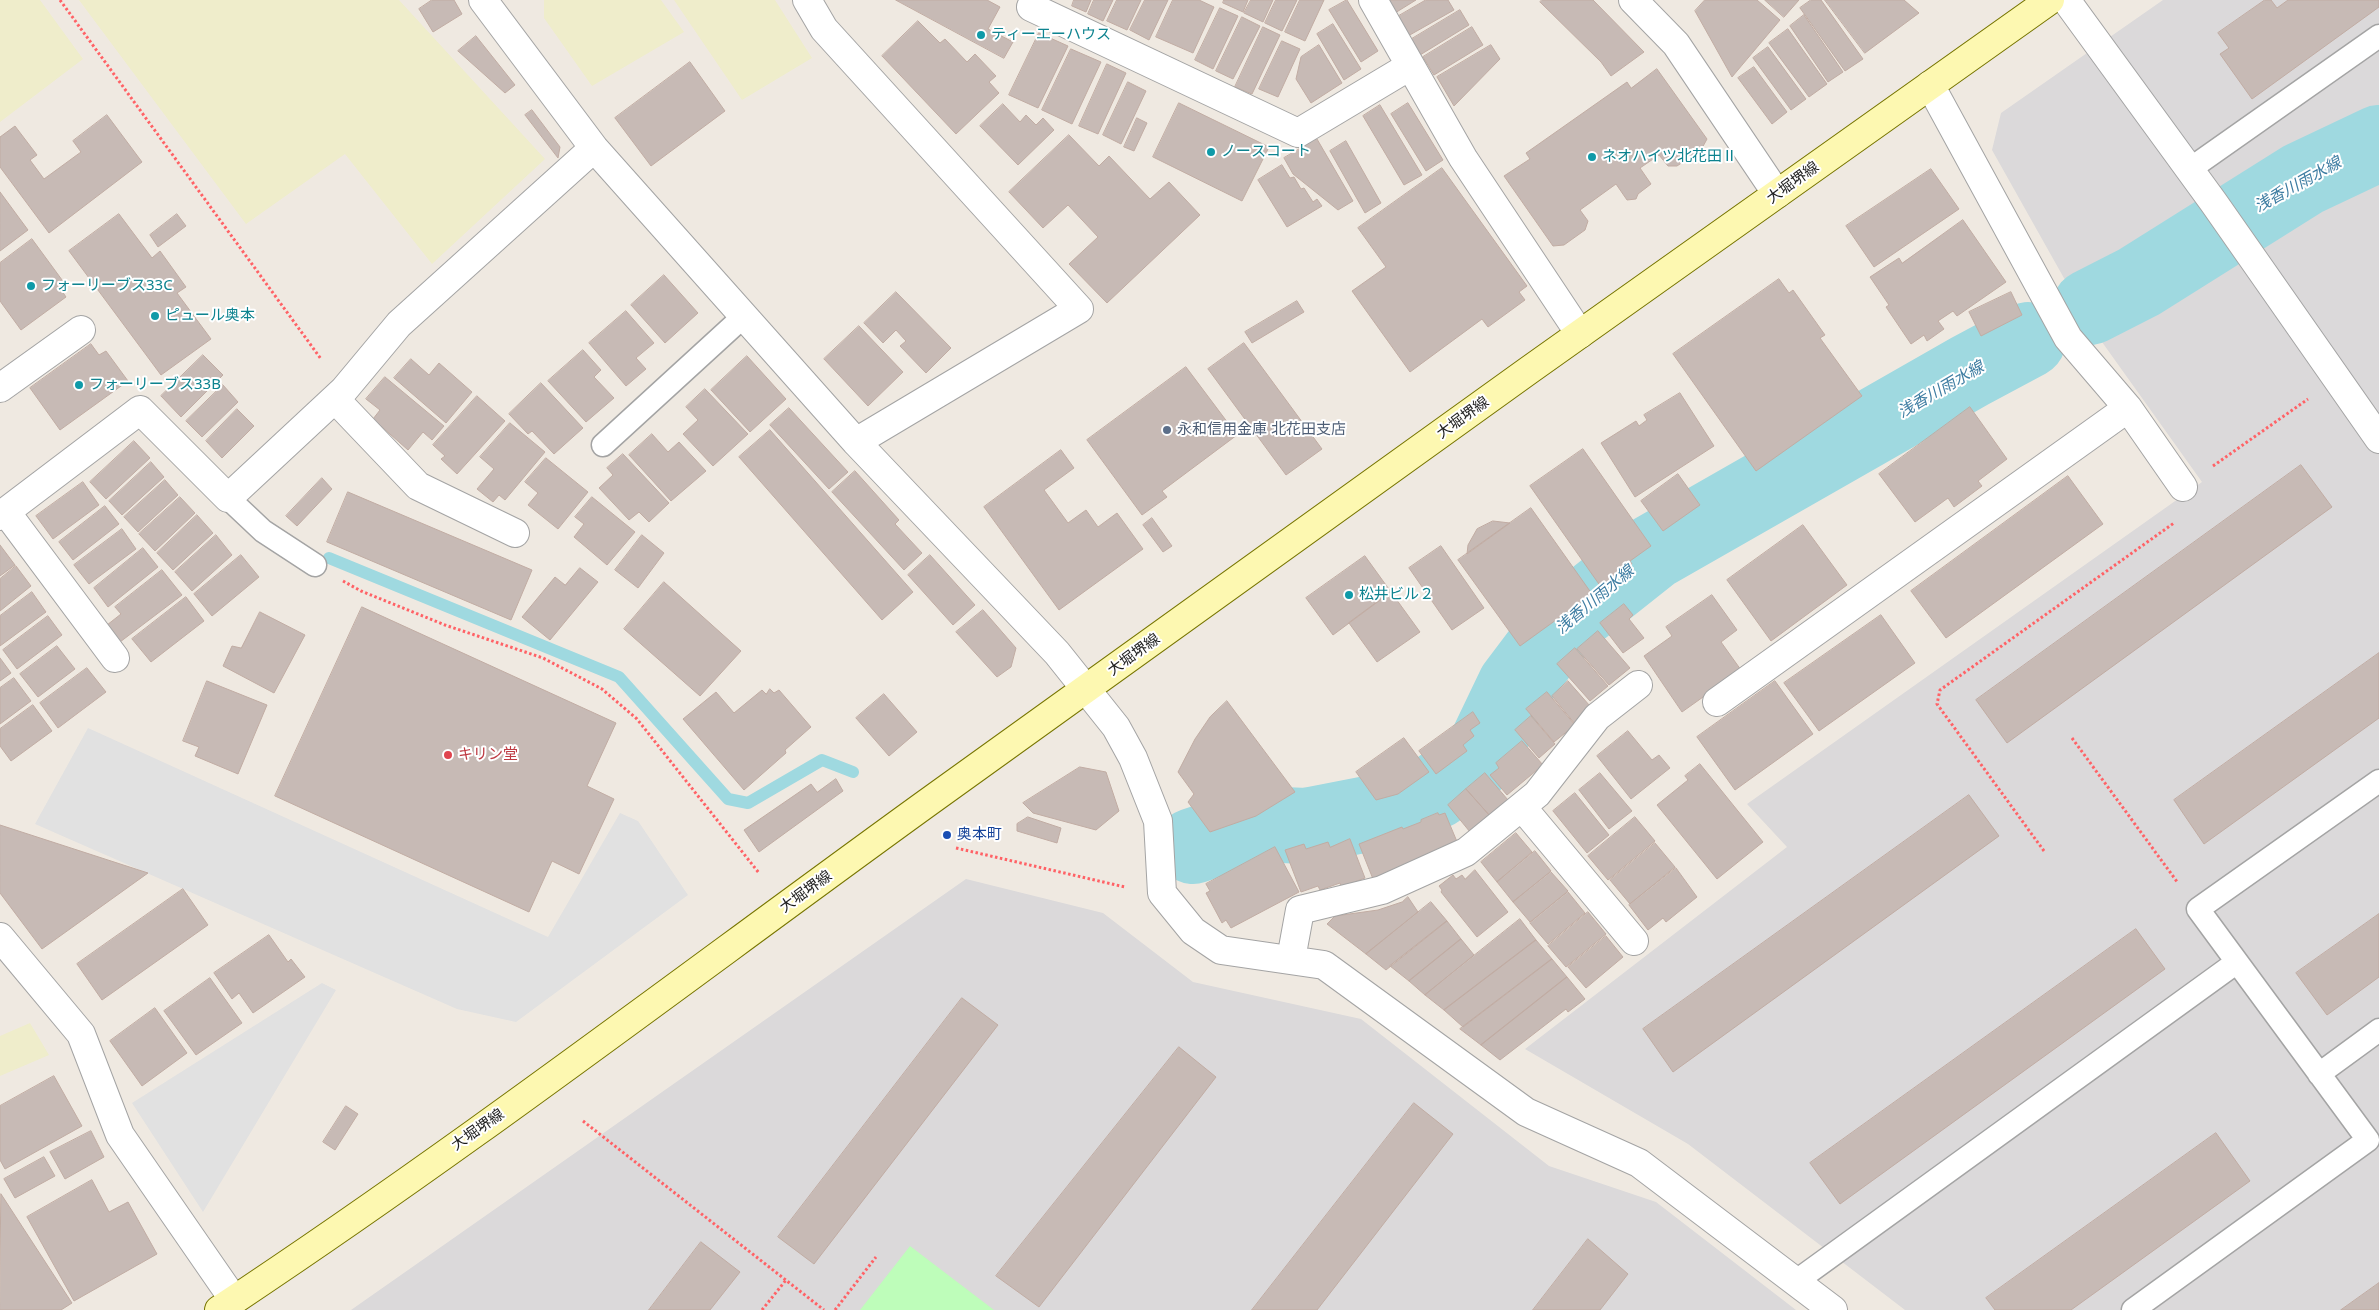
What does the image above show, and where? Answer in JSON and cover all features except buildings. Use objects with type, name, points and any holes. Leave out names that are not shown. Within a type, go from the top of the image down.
[{"type":"main road","name":"大堀堺線","points":[[227,1305],[282,1269],[535,1089],[1087,688],[2050,0]]},
{"type":"street","points":[[807,0],[824,28],[1079,309],[856,442]]},
{"type":"street","points":[[1373,0],[1463,158],[1580,334]]},
{"type":"street","points":[[1633,0],[1676,44],[1777,194]]},
{"type":"street","points":[[2066,0],[2190,169],[2336,378],[2377,433]]},
{"type":"street","points":[[489,2],[594,148],[856,442],[1058,653],[1087,688],[1116,727],[1134,758],[1158,821],[1162,893],[1193,931],[1221,950],[1324,965],[1526,1112],[1639,1163],[1833,1310]]},
{"type":"street","points":[[1031,7],[1298,133],[1410,66]]},
{"type":"street","points":[[1930,85],[2068,338],[2128,408],[2183,487]]},
{"type":"street","points":[[115,658],[3,514],[140,410],[228,498],[339,394],[399,324],[594,148]]},
{"type":"street","points":[[0,388],[81,330]]},
{"type":"street","points":[[339,394],[418,486],[515,533]]},
{"type":"street","points":[[1717,702],[2128,408]]},
{"type":"street","points":[[1291,960],[1300,910],[1382,890],[1466,852],[1537,794],[1597,717],[1638,684]]},
{"type":"street","points":[[1522,807],[1634,941]]},
{"type":"street","points":[[0,937],[81,1034],[120,1135],[227,1305]]},
{"type":"lane","points":[[2190,169],[2379,36]]},
{"type":"lane","points":[[603,444],[744,316]]},
{"type":"lane","points":[[228,498],[263,531],[315,564]]},
{"type":"lane","points":[[2133,1310],[2368,1140],[2198,909],[2379,782]]},
{"type":"lane","points":[[1795,1282],[2237,962]]},
{"type":"lane","points":[[2320,1074],[2379,1030]]},
{"type":"path","points":[[60,0],[339,394]]},
{"type":"path","points":[[2044,851],[1938,704],[1940,690],[2190,512],[2192,501],[2183,487],[2336,378]]},
{"type":"path","points":[[315,564],[361,591],[445,625],[543,658],[602,689],[637,719],[759,874]]},
{"type":"path","points":[[2072,738],[2198,909]]},
{"type":"path","points":[[956,848],[1136,890],[1162,893]]},
{"type":"path","points":[[583,1121],[824,1310]]},
{"type":"path","points":[[835,1310],[876,1258]]},
{"type":"path","points":[[762,1310],[786,1280]]},
{"type":"shaded area","points":[[0,0],[40,0],[83,59],[0,122]]},
{"type":"shaded area","points":[[79,0],[399,0],[545,159],[432,264],[345,154],[246,224]]},
{"type":"shaded area","points":[[544,0],[661,0],[684,32],[592,86],[544,18]]},
{"type":"shaded area","points":[[674,0],[775,0],[812,58],[742,100]]},
{"type":"shaded area","points":[[2163,0],[2379,0],[2379,1310],[1905,1310],[1688,1144],[1525,1049],[1787,847],[1747,804],[2202,482],[2092,328],[1992,150],[2001,113]]},
{"type":"shaded area","points":[[88,728],[548,937],[620,813],[638,821],[688,895],[516,1022],[457,1009],[35,824]]},
{"type":"shaded area","points":[[966,879],[1103,913],[1193,982],[1361,1019],[1549,1166],[1656,1202],[1796,1310],[351,1310]]},
{"type":"shaded area","points":[[322,983],[336,990],[203,1212],[132,1103]]},
{"type":"shaded area","points":[[30,1023],[49,1055],[0,1076],[0,1036]]},
{"type":"green space","points":[[910,1246],[994,1310],[860,1310]]},
{"type":"waterway","name":"浅香川雨水線","points":[[2090,307],[2139,282],[2303,179],[2379,143]]},
{"type":"waterway","name":"浅香川雨水線","points":[[1193,846],[1259,824],[1306,826],[1383,811],[1436,791],[1481,757],[1515,686],[1561,625],[1653,552],[1970,371],[2028,340]]},
{"type":"waterway","points":[[329,558],[619,677],[728,799],[748,803],[822,760],[853,772]]},
{"type":"place","name":"ティーエーハウス","points":[[981,35]]},
{"type":"place","name":"ノースコート","points":[[1211,152]]},
{"type":"place","name":"ネオハイツ北花田Ⅱ","points":[[1592,157]]},
{"type":"place","name":"フォーリーブス33C","points":[[31,286]]},
{"type":"place","name":"ピュール奥本","points":[[155,316]]},
{"type":"place","name":"フォーリーブス33B","points":[[79,385]]},
{"type":"place","name":"永和信用金庫 北花田支店","points":[[1167,430]]},
{"type":"place","name":"松井ビル２","points":[[1349,595]]},
{"type":"place","name":"キリン堂","points":[[448,755]]},
{"type":"place","name":"奥本町","points":[[947,835]]}]
